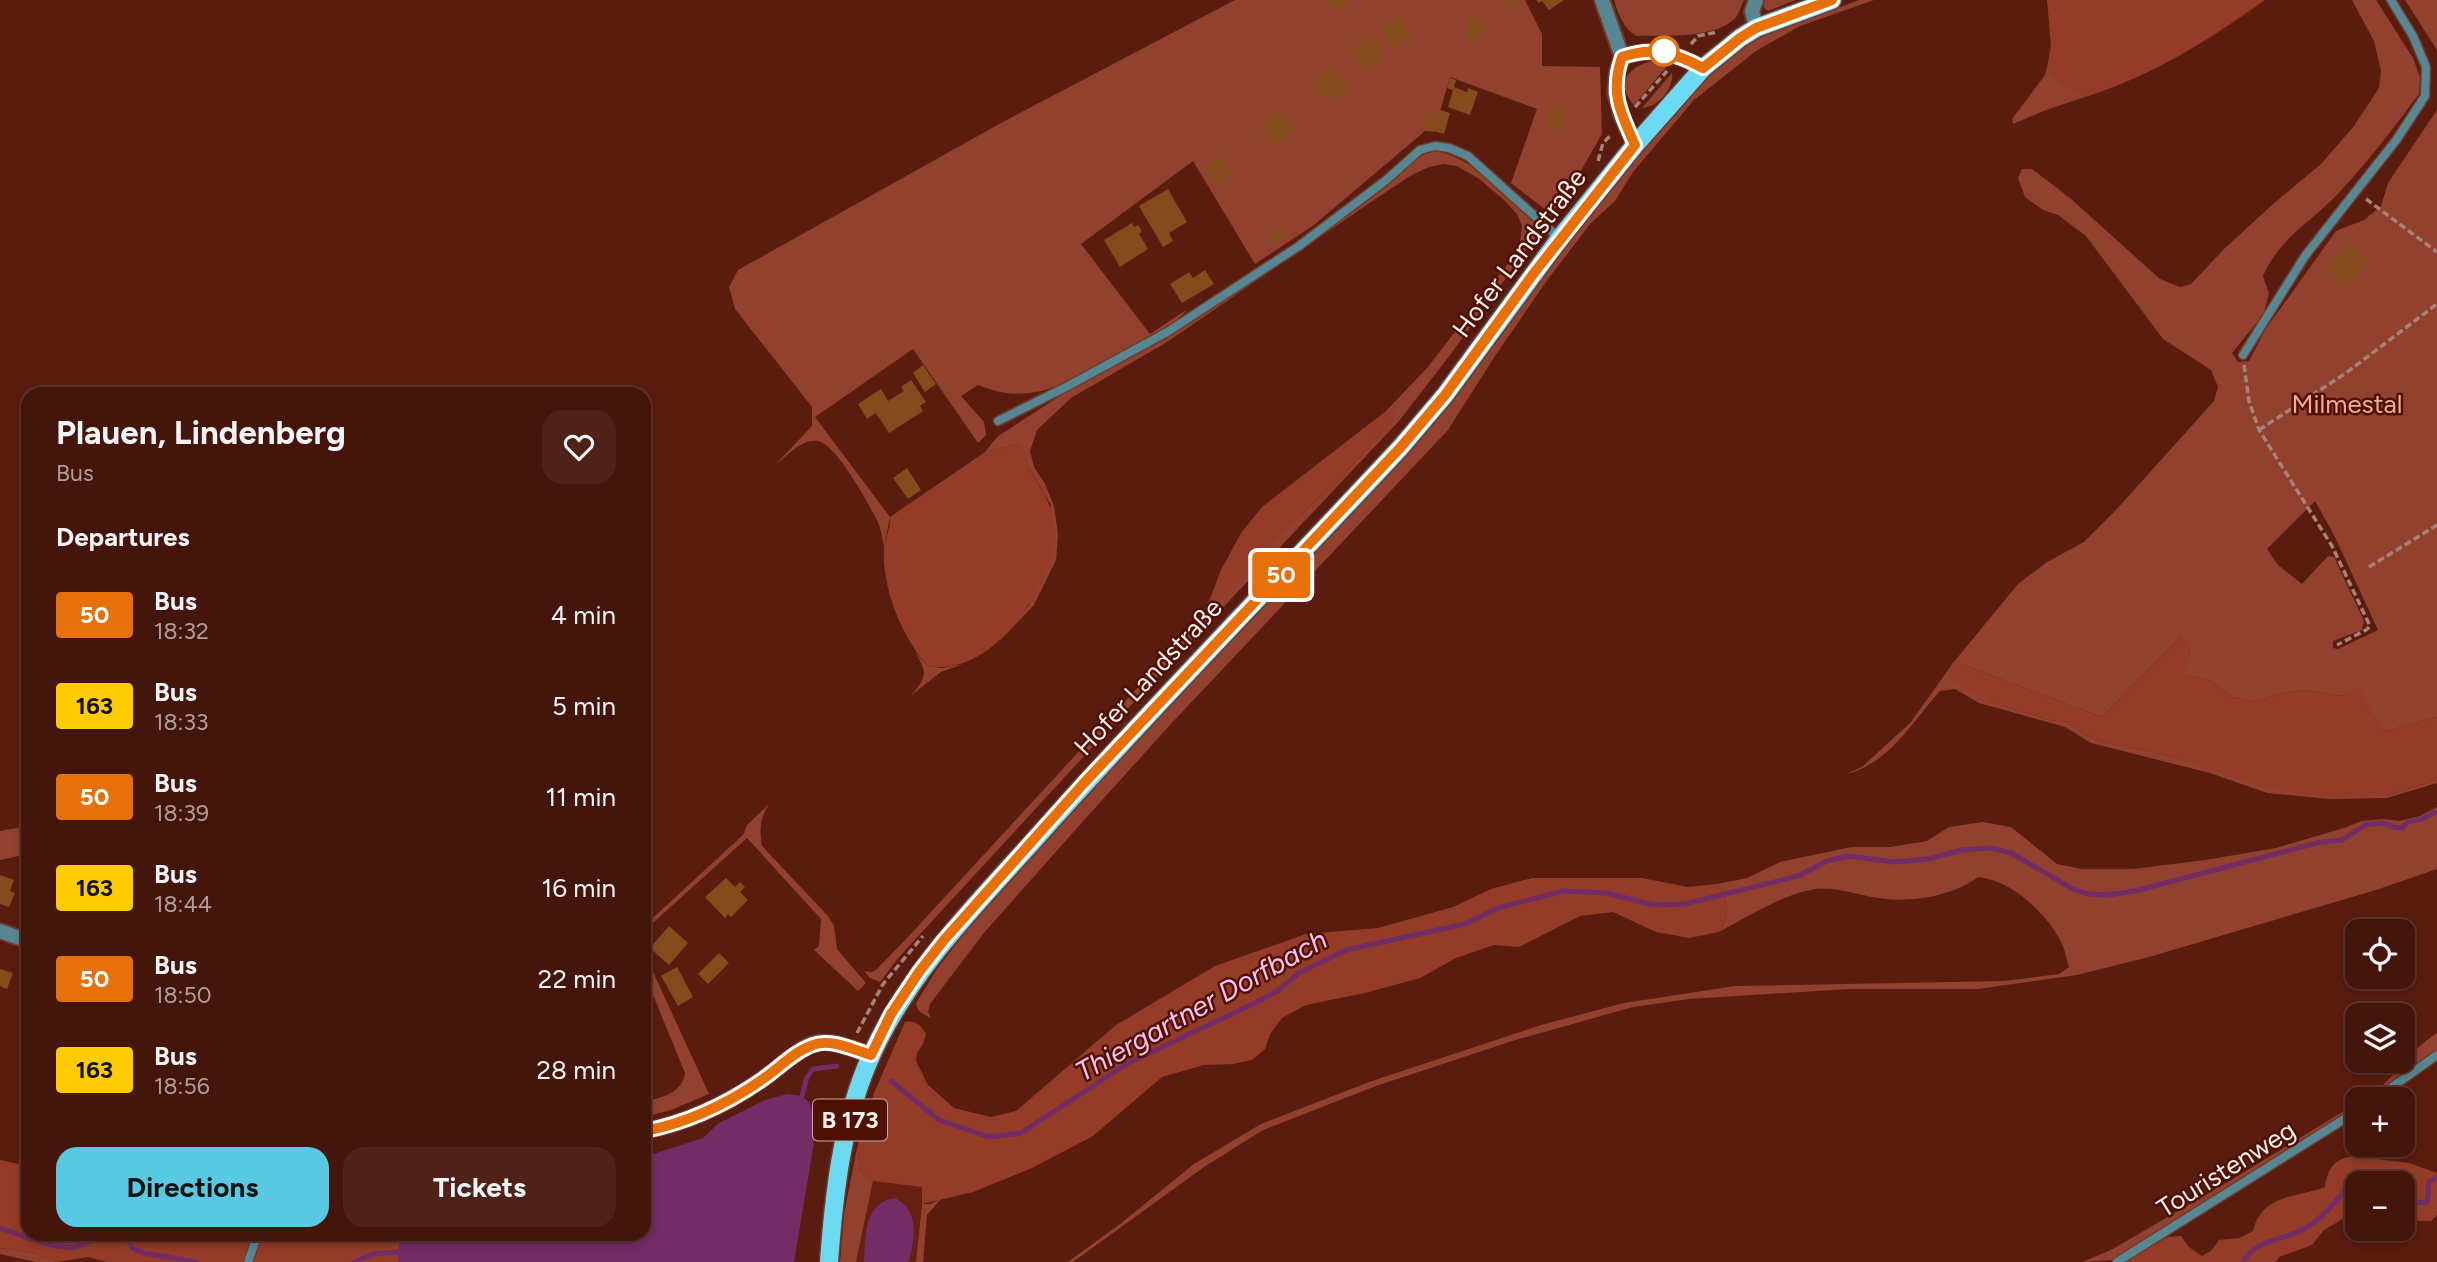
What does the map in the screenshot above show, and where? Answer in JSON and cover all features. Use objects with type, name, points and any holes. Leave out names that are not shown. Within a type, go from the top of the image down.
[{"type":"main road","name":"Hofer Landstraße","points":[[829,1262],[841,1156],[853,1106],[871,1055],[891,1014],[944,940],[1084,783],[1400,448],[1445,395],[1560,238],[1635,145],[1703,68],[1756,28],[1832,0]]},
{"type":"street","points":[[1602,0],[1622,57],[1615,93],[1623,120],[1635,145]]},
{"type":"street","points":[[1756,0],[1752,11],[1756,28]]},
{"type":"street","points":[[1622,57],[1643,51],[1664,51],[1703,68]]},
{"type":"street","points":[[0,931],[21,938]]},
{"type":"street","points":[[651,1129],[682,1122],[718,1106],[762,1080],[813,1044],[825,1043],[871,1055]]},
{"type":"lane","points":[[2243,355],[2305,256],[2397,139],[2425,96],[2426,67],[2413,36],[2391,0]]},
{"type":"lane","points":[[998,421],[1169,331],[1299,246],[1385,181],[1420,150],[1435,146],[1468,156],[1560,238]]},
{"type":"lane","points":[[2392,1087],[2437,1055]]},
{"type":"lane","name":"Touristenweg","points":[[2117,1262],[2345,1119]]},
{"type":"lane","points":[[248,1262],[256,1241]]},
{"type":"path","points":[[1595,168],[1603,143],[1698,36],[1715,34],[1725,28]]},
{"type":"path","points":[[2355,193],[2437,252]]},
{"type":"path","points":[[2259,430],[2346,373],[2437,304]]},
{"type":"path","points":[[2243,355],[2249,401],[2259,430],[2332,546],[2370,626],[2366,631],[2337,645]]},
{"type":"path","points":[[2369,567],[2437,525]]},
{"type":"path","points":[[850,1049],[863,1018],[883,984],[923,936]]},
{"type":"shaded area","points":[[2047,0],[2265,0],[2223,29],[2157,68],[2085,97],[2067,89],[2050,74],[2047,67],[2051,46]]},
{"type":"shaded area","points":[[1386,411],[1394,413],[1394,419],[1336,483],[1306,510],[1214,606],[1207,607],[1220,572],[1241,533],[1262,507]]},
{"type":"shaded area","points":[[1019,444],[1027,455],[1029,468],[1048,502],[1053,517],[1055,542],[1047,568],[1024,612],[998,642],[965,662],[947,667],[927,666],[909,641],[895,611],[886,580],[884,549],[890,517],[985,452]]},
{"type":"shaded area","points":[[2183,635],[2190,650],[2184,674],[2211,681],[2232,697],[2254,702],[2283,693],[2306,690],[2341,696],[2359,688],[2382,732],[2437,717],[2437,780],[2387,795],[2329,797],[2269,789],[2162,754],[2101,742],[2081,732],[2069,722],[2049,720],[1990,702],[1949,678],[1952,663],[1961,664],[2102,717]]},
{"type":"shaded area","points":[[1532,878],[1642,878],[1688,887],[1717,884],[1726,902],[1727,913],[1719,932],[1689,938],[1656,932],[1613,912],[1580,916],[1519,947],[1494,945],[1456,958],[1420,978],[1306,1005],[1282,1018],[1270,1034],[1265,1049],[1252,1060],[1204,1065],[1162,1077],[1093,1136],[1032,1168],[973,1192],[922,1204],[922,1187],[873,1181],[861,1172],[857,1148],[874,1093],[905,1022],[918,1024],[926,1034],[916,1061],[928,1085],[954,1108],[991,1117],[1016,1111],[1116,1025],[1215,966],[1306,934],[1378,928],[1453,907],[1491,889]]},
{"type":"shaded area","points":[[787,1094],[802,1096],[810,1103],[816,1131],[794,1262],[398,1262],[400,1241],[651,1241],[651,1155],[703,1138],[719,1123],[765,1100]]},
{"type":"shaded area","points":[[2362,1157],[2409,1163],[2437,1173],[2437,1215],[2431,1221],[2415,1221],[2415,1171],[2345,1171],[2345,1218],[2324,1230],[2312,1245],[2279,1257],[2276,1262],[2123,1262],[2168,1237],[2181,1236],[2189,1247],[2202,1256],[2211,1251],[2219,1240],[2239,1238],[2253,1231],[2257,1219],[2272,1204],[2325,1187],[2333,1165],[2341,1159]]},
{"type":"shaded area","points":[[0,1160],[21,1164],[21,1241],[400,1241],[398,1262],[107,1262],[88,1257],[57,1262],[34,1253],[0,1248]]},
{"type":"shaded area","points":[[873,1181],[923,1187],[916,1262],[856,1262]]},
{"type":"shaded area","points":[[895,1198],[908,1210],[914,1226],[913,1245],[908,1262],[864,1262],[866,1232],[872,1213],[877,1206]]},
{"type":"green space","points":[[1235,0],[1525,0],[1542,34],[1542,66],[1600,67],[1602,134],[1579,174],[1551,214],[1511,183],[1537,109],[1450,77],[1434,132],[1425,131],[1314,225],[1255,264],[1193,161],[1081,244],[1150,334],[1186,310],[1164,329],[1095,368],[1041,391],[1009,393],[978,385],[961,396],[984,422],[986,435],[978,443],[913,349],[815,417],[890,517],[884,547],[878,523],[867,501],[843,463],[826,445],[818,441],[806,442],[775,465],[812,426],[812,407],[735,309],[729,287],[738,270],[1001,123]]},
{"type":"green space","points":[[1614,0],[1744,0],[1736,17],[1714,30],[1688,35],[1637,36],[1625,25]]},
{"type":"green space","points":[[1763,0],[1796,0],[1768,11],[1764,8]]},
{"type":"green space","points":[[1859,0],[1874,0],[1800,26],[1756,51],[1694,100],[1633,172],[1615,201],[1591,223],[1548,279],[1448,430],[1169,726],[983,934],[930,1004],[928,1012],[931,1018],[921,1012],[916,1003],[937,969],[967,930],[1167,708],[1419,441],[1460,391],[1606,192],[1708,75],[1737,51],[1765,35]]},
{"type":"green space","name":"Milmestal","points":[[2352,0],[2376,0],[2413,58],[2420,77],[2419,94],[2347,184],[2278,251],[2263,276],[2269,294],[2263,315],[2232,353],[2238,362],[2249,361],[2265,330],[2336,231],[2364,220],[2381,206],[2388,183],[2437,110],[2437,717],[2382,732],[2359,689],[2341,696],[2306,690],[2283,693],[2254,702],[2232,697],[2211,681],[2183,674],[2190,650],[2182,636],[2102,717],[1961,664],[1990,702],[2049,720],[2069,722],[2081,732],[2101,742],[2162,754],[2203,767],[2387,795],[2437,780],[2437,783],[2387,798],[2329,799],[2267,793],[2210,773],[2091,743],[2065,727],[1979,703],[1955,689],[1940,691],[1887,752],[1861,769],[1846,774],[1862,767],[1911,722],[1953,663],[2018,584],[2047,562],[2084,542],[2214,401],[2218,387],[2211,370],[2163,339],[2086,236],[2058,215],[2043,210],[2025,197],[2018,178],[2022,169],[2032,169],[2070,198],[2160,279],[2180,287],[2191,284],[2224,249],[2321,164],[2354,126],[2379,88],[2381,71],[2374,41]],"holes":[[[2315,501],[2334,535],[2378,630],[2338,649],[2333,648],[2333,641],[2362,630],[2364,621],[2334,557],[2328,556],[2302,584],[2278,565],[2267,549]]]},
{"type":"green space","points":[[2405,0],[2437,0],[2437,50]]},
{"type":"green space","points":[[1651,61],[1661,61],[1668,65],[1634,105],[1625,90],[1626,78],[1630,72]]},
{"type":"green space","points":[[2047,67],[2059,81],[2085,97],[2013,124],[2012,119],[2045,75]]},
{"type":"green space","points":[[1672,73],[1668,91],[1664,96],[1654,104],[1642,108]]},
{"type":"green space","points":[[1436,151],[1463,161],[1490,180],[1538,222],[1540,231],[1399,421],[1131,705],[899,957],[880,982],[870,978],[864,971],[872,972],[877,969],[908,937],[1199,621],[1209,599],[1208,606],[1336,483],[1394,419],[1394,413],[1386,411],[1427,368],[1514,256],[1520,242],[1522,226],[1517,214],[1478,178],[1457,166],[1443,164],[1429,167],[1410,176],[1368,204],[1167,342],[1071,398],[1037,430],[1030,451],[1034,467],[1054,506],[1058,534],[1056,560],[1034,605],[997,644],[1029,605],[1051,505],[1029,468],[1019,444],[985,452],[997,437],[1072,388],[1165,339],[1404,166]]},
{"type":"green space","points":[[915,652],[927,666],[942,668],[963,664],[941,672],[910,696],[924,675]]},
{"type":"green space","points":[[769,804],[761,824],[762,846],[828,916],[834,926],[837,949],[866,983],[858,991],[814,950],[819,946],[821,919],[747,838],[651,925],[651,920],[744,834],[747,825]]},
{"type":"green space","points":[[2437,807],[2437,869],[2376,890],[2149,957],[2077,975],[1978,989],[1849,989],[1689,999],[1633,1007],[1512,1041],[1376,1086],[1263,1130],[1204,1167],[1073,1262],[1068,1262],[1194,1164],[1261,1124],[1369,1082],[1541,1025],[1624,1003],[1735,986],[2004,981],[2059,974],[2069,967],[2054,929],[2026,899],[2003,884],[1978,877],[1946,893],[1897,900],[1835,889],[1805,891],[1767,906],[1719,932],[1727,908],[1717,884],[1747,878],[1780,862],[1851,847],[1890,847],[1927,841],[1949,827],[1983,822],[2011,827],[2057,864],[2082,869],[2133,869],[2276,848],[2362,821],[2399,821],[2420,816]]},
{"type":"green space","points":[[21,827],[21,856],[0,860],[0,831]]},
{"type":"green space","points":[[651,967],[709,1094],[651,1115],[651,1100],[675,1090],[680,1086],[685,1073],[651,990]]},
{"type":"green space","points":[[2437,1033],[2437,1050],[2415,1067],[2415,1051]]},
{"type":"green space","points":[[2394,1073],[2406,1073],[2388,1087],[2381,1087]]},
{"type":"green space","points":[[2345,1110],[2345,1115],[2112,1260],[2082,1262],[2111,1250]]},
{"type":"green space","points":[[857,1148],[861,1172],[873,1181],[856,1262],[840,1262],[844,1214]]},
{"type":"green space","points":[[941,1199],[927,1215],[923,1262],[916,1262],[922,1204]]},
{"type":"green space","points":[[0,1248],[34,1253],[57,1262],[36,1262],[0,1254]]},
{"type":"building","points":[[1327,0],[1350,0],[1336,11]]},
{"type":"building","points":[[1516,0],[1521,6],[1514,12],[1504,2]]},
{"type":"building","points":[[1536,0],[1564,0],[1549,10],[1542,1],[1539,3]]},
{"type":"building","points":[[1400,13],[1407,23],[1403,26],[1412,37],[1392,49],[1382,36],[1385,34],[1380,27]]},
{"type":"building","points":[[1471,15],[1488,20],[1481,43],[1465,38]]},
{"type":"building","points":[[1372,34],[1384,50],[1380,53],[1384,59],[1367,71],[1351,50]]},
{"type":"building","points":[[1335,66],[1351,88],[1330,103],[1323,94],[1319,97],[1310,84]]},
{"type":"building","points":[[1450,78],[1456,80],[1454,87],[1467,92],[1468,88],[1478,92],[1470,115],[1448,107],[1453,90],[1447,88]]},
{"type":"building","points":[[1552,103],[1567,107],[1561,131],[1546,127]]},
{"type":"building","points":[[1277,110],[1280,115],[1284,112],[1297,130],[1273,147],[1260,130],[1265,126],[1262,121]]},
{"type":"building","points":[[1440,110],[1450,113],[1444,134],[1422,128],[1427,111],[1439,115]]},
{"type":"building","points":[[1220,155],[1234,174],[1217,186],[1203,167]]},
{"type":"building","points":[[1168,189],[1187,222],[1169,233],[1173,241],[1163,247],[1139,206]]},
{"type":"building","points":[[1132,223],[1134,227],[1138,225],[1142,231],[1139,234],[1148,249],[1120,267],[1104,240]]},
{"type":"building","points":[[1279,225],[1287,235],[1275,244],[1267,234]]},
{"type":"building","points":[[2347,242],[2370,259],[2349,288],[2326,271]]},
{"type":"building","points":[[1205,270],[1214,284],[1182,303],[1170,284],[1189,272],[1193,278]]},
{"type":"building","points":[[923,365],[936,384],[925,392],[913,373]]},
{"type":"building","points":[[911,380],[926,402],[920,406],[923,411],[889,433],[876,413],[867,419],[858,404],[881,389],[888,401],[904,391],[901,387]]},
{"type":"building","points":[[907,468],[921,490],[908,499],[893,478]]},
{"type":"building","points":[[0,875],[14,880],[10,891],[15,893],[9,907],[0,904]]},
{"type":"building","points":[[726,878],[735,887],[740,882],[745,887],[740,892],[748,900],[731,917],[728,914],[725,918],[705,897]]},
{"type":"building","points":[[669,926],[688,943],[669,965],[651,947]]},
{"type":"building","points":[[719,953],[729,963],[708,984],[698,974]]},
{"type":"building","points":[[677,967],[693,997],[678,1006],[661,976]]},
{"type":"building","points":[[0,969],[13,973],[7,989],[0,986]]},
{"type":"waterway","name":"Thiergartner Dorfbach","points":[[891,1081],[939,1120],[989,1137],[1021,1133],[1128,1063],[1255,1003],[1279,990],[1299,973],[1346,950],[1465,924],[1498,908],[1564,891],[1606,893],[1654,905],[1685,904],[1798,876],[1827,861],[1848,856],[1894,862],[1990,848],[2011,853],[2073,889],[2088,894],[2109,895],[2135,891],[2321,842],[2342,840],[2365,825],[2384,823],[2403,828],[2409,822],[2437,812]]},
{"type":"waterway","name":"Thiergartner Dorfbach","points":[[802,1096],[807,1077],[813,1069],[837,1066]]},
{"type":"waterway","points":[[2415,1203],[2427,1202],[2429,1182],[2437,1177]]},
{"type":"waterway","points":[[2243,1262],[2255,1248],[2311,1225],[2345,1190]]},
{"type":"waterway","name":"Thiergartner Dorfbach","points":[[0,1228],[21,1235]]},
{"type":"waterway","name":"Thiergartner Dorfbach","points":[[38,1241],[67,1247],[91,1241]]},
{"type":"waterway","name":"Thiergartner Dorfbach","points":[[129,1241],[132,1248],[143,1253],[196,1262]]},
{"type":"waterway","name":"Thiergartner Dorfbach","points":[[354,1262],[373,1254],[399,1252]]},
{"type":"bus line","name":"50","points":[[651,1129],[682,1122],[718,1106],[762,1080],[813,1044],[839,1045],[871,1055],[891,1014],[944,940],[1084,783],[1400,448],[1445,395],[1560,238],[1635,145],[1615,93],[1622,57],[1643,51],[1664,51],[1703,68],[1756,28],[1832,0]]}]
